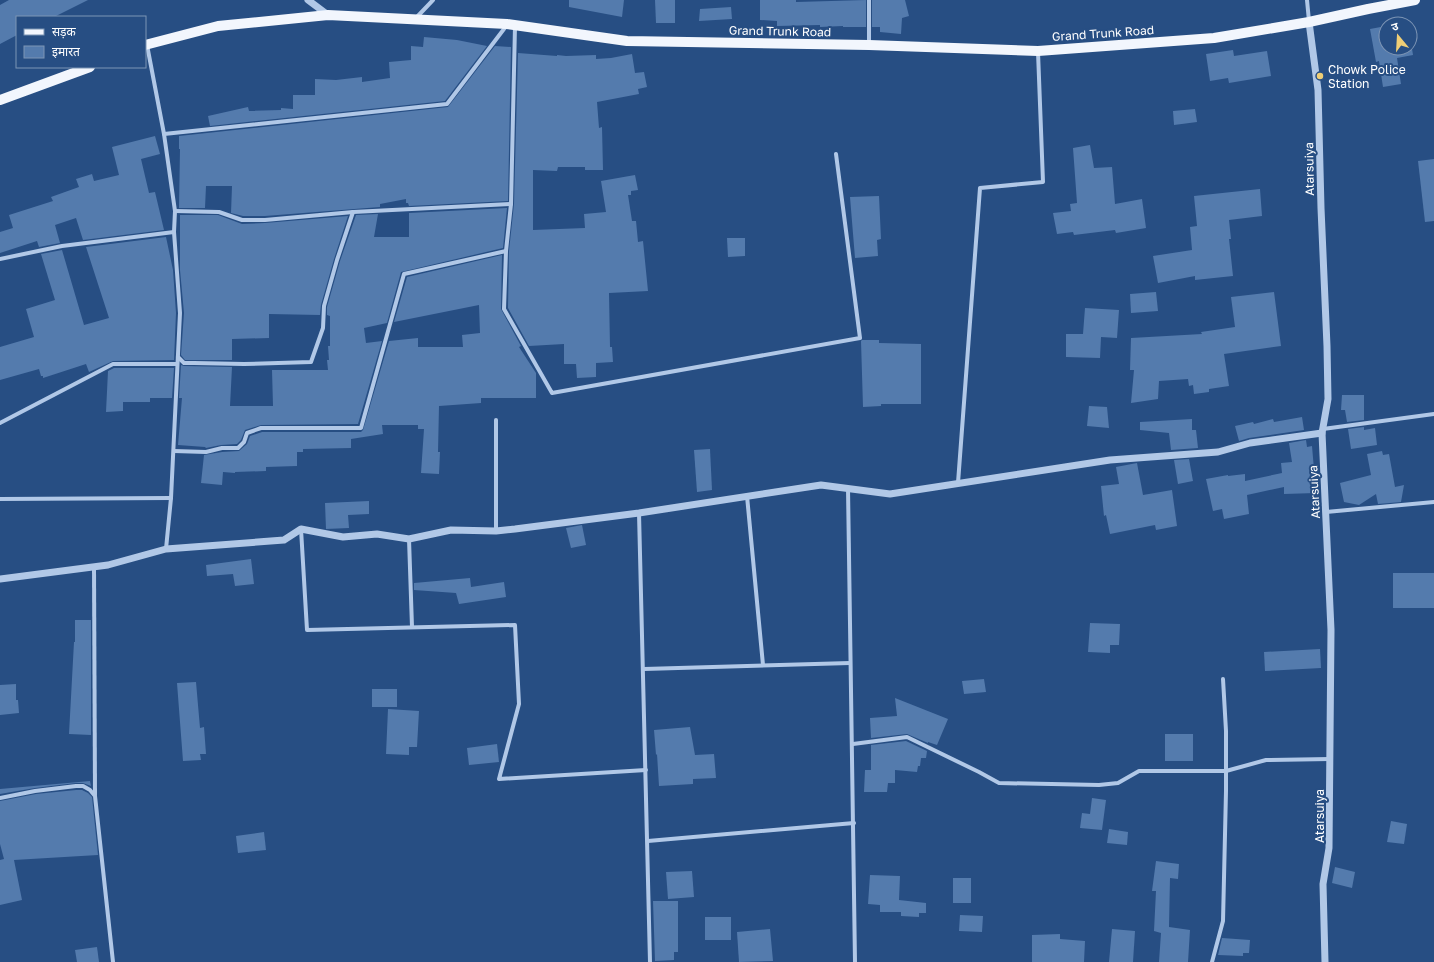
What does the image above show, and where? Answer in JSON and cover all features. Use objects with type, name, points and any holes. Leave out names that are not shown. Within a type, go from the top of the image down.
[{"type":"main road","name":"Grand Trunk Road","points":[[146,45],[218,26],[328,15],[511,25],[627,41],[869,45],[1038,51],[1214,38],[1309,22],[1416,0]]},
{"type":"main road","points":[[0,100],[87,68]]},
{"type":"street","points":[[308,0],[328,15]]},
{"type":"street","points":[[414,20],[433,0]]},
{"type":"street","points":[[869,0],[869,45]]},
{"type":"street","points":[[1307,0],[1309,22]]},
{"type":"street","name":"Atarsuiya","points":[[1309,22],[1318,90],[1328,399],[1323,431],[1331,630],[1329,848],[1323,884],[1325,962]]},
{"type":"street","points":[[164,134],[447,104],[511,25]]},
{"type":"street","points":[[511,25],[511,204],[506,251],[504,309],[552,393],[860,338],[836,154]]},
{"type":"street","points":[[146,45],[164,134],[174,211],[174,232],[180,312],[174,451],[166,549]]},
{"type":"street","points":[[958,483],[980,188],[1043,182],[1038,51]]},
{"type":"street","points":[[174,211],[219,212],[242,220],[265,220],[353,212],[511,204]]},
{"type":"street","points":[[178,357],[184,363],[194,364],[311,362],[323,328],[324,306],[353,212]]},
{"type":"street","points":[[0,259],[62,246],[174,232]]},
{"type":"street","points":[[174,451],[206,452],[222,448],[238,448],[244,442],[247,434],[261,428],[361,428],[404,274],[506,251]]},
{"type":"street","points":[[0,423],[113,364],[177,364]]},
{"type":"street","points":[[0,578],[108,565],[166,549],[284,540],[301,529],[343,536],[377,534],[409,539],[451,530],[496,531],[639,513],[821,485],[890,494],[1110,460],[1218,452],[1250,444],[1323,431],[1434,414]]},
{"type":"street","points":[[496,420],[496,531]]},
{"type":"street","points":[[848,488],[850,663],[853,744],[855,962]]},
{"type":"street","points":[[747,496],[763,666]]},
{"type":"street","points":[[0,499],[171,498]]},
{"type":"street","points":[[1326,512],[1434,502]]},
{"type":"street","points":[[639,513],[650,962]]},
{"type":"street","points":[[301,529],[307,630],[515,625],[519,704],[500,779],[646,770]]},
{"type":"street","points":[[409,539],[412,627]]},
{"type":"street","points":[[94,566],[94,796],[113,962]]},
{"type":"street","points":[[644,669],[850,663]]},
{"type":"street","points":[[1212,962],[1223,921],[1226,731],[1223,679]]},
{"type":"street","points":[[853,744],[907,737],[999,783],[1098,785],[1118,783],[1139,771],[1226,772],[1266,760],[1330,759]]},
{"type":"street","points":[[0,798],[35,791],[76,786],[83,786],[90,790],[94,796]]},
{"type":"street","points":[[648,840],[854,823]]},
{"type":"building","points":[[9,0],[88,0],[56,16],[16,16],[16,36],[0,44],[0,5]]},
{"type":"building","points":[[569,0],[624,0],[622,17],[569,7]]},
{"type":"building","points":[[655,0],[675,0],[675,23],[656,23]]},
{"type":"building","points":[[760,0],[796,0],[796,2],[866,0],[866,27],[820,27],[820,25],[777,26],[777,21],[760,20]]},
{"type":"building","points":[[872,0],[905,0],[909,16],[902,18],[901,34],[880,32],[880,27],[872,27]]},
{"type":"building","points":[[731,7],[732,19],[699,21],[700,9]]},
{"type":"building","points":[[1378,28],[1378,56],[1408,56],[1397,58],[1401,84],[1383,87],[1379,61],[1376,62],[1370,29]]},
{"type":"building","points":[[424,37],[457,40],[487,46],[445,101],[210,126],[208,116],[248,107],[249,111],[281,110],[281,108],[293,109],[293,95],[315,95],[315,79],[336,80],[362,77],[362,82],[390,78],[389,62],[411,60],[411,46],[423,47]]},
{"type":"building","points":[[495,46],[511,47],[508,201],[409,206],[408,203],[406,203],[406,199],[380,204],[380,207],[265,216],[243,216],[231,213],[232,186],[206,186],[205,208],[179,208],[179,136],[448,107]]},
{"type":"building","points":[[1233,50],[1234,56],[1267,51],[1271,76],[1229,83],[1228,78],[1210,81],[1206,54]]},
{"type":"building","points":[[518,53],[557,56],[596,55],[596,59],[632,54],[635,73],[644,72],[647,87],[638,89],[639,94],[597,102],[599,128],[602,127],[603,170],[585,170],[585,167],[558,167],[557,171],[533,170],[533,230],[585,228],[584,214],[606,212],[601,181],[635,175],[638,190],[631,191],[631,195],[628,195],[632,221],[636,221],[638,242],[643,241],[648,291],[609,293],[610,347],[612,347],[613,362],[596,363],[596,377],[577,378],[576,364],[564,364],[564,344],[529,346],[508,308],[509,251],[514,204]]},
{"type":"building","points":[[1195,109],[1197,122],[1174,125],[1173,111]]},
{"type":"building","points":[[155,136],[160,154],[141,159],[149,193],[155,192],[164,230],[83,240],[76,218],[55,225],[60,243],[39,247],[37,241],[0,253],[0,232],[13,228],[9,215],[53,201],[51,197],[79,187],[76,179],[92,174],[94,181],[119,175],[112,147]]},
{"type":"building","points":[[1090,145],[1094,168],[1112,167],[1115,204],[1142,199],[1146,228],[1116,233],[1115,230],[1074,235],[1073,232],[1057,234],[1053,213],[1071,211],[1070,204],[1077,203],[1073,148]]},
{"type":"building","points":[[1434,159],[1434,221],[1425,222],[1418,161]]},
{"type":"building","points":[[1260,189],[1262,216],[1229,220],[1231,239],[1229,239],[1233,276],[1195,280],[1195,276],[1158,283],[1153,256],[1192,250],[1190,227],[1197,226],[1194,196]]},
{"type":"building","points":[[879,196],[881,239],[877,240],[878,256],[855,258],[850,197]]},
{"type":"building","points":[[507,208],[503,248],[401,272],[387,323],[364,328],[366,343],[382,341],[358,424],[261,425],[245,430],[241,440],[237,444],[206,448],[178,445],[182,398],[179,398],[181,365],[232,367],[230,406],[273,406],[272,370],[328,370],[327,360],[329,360],[328,346],[330,346],[330,316],[327,315],[327,307],[340,261],[356,215],[378,214],[374,237],[409,237],[409,213]]},
{"type":"building","points":[[180,215],[218,215],[242,224],[348,216],[334,259],[321,305],[320,315],[269,314],[269,338],[232,339],[232,360],[185,360],[181,355],[184,313],[180,270]]},
{"type":"building","points":[[166,237],[173,270],[176,313],[174,360],[113,361],[89,372],[86,364],[43,378],[39,369],[0,380],[0,347],[34,337],[26,309],[55,300],[41,254],[62,250],[84,325],[109,318],[86,247]]},
{"type":"building","points":[[727,238],[745,238],[745,256],[728,257]]},
{"type":"building","points":[[502,255],[501,309],[521,346],[519,347],[536,373],[536,398],[481,398],[481,403],[439,406],[439,474],[421,473],[424,429],[418,429],[418,425],[382,425],[383,434],[351,439],[351,448],[303,449],[303,452],[297,452],[297,466],[266,467],[266,471],[235,473],[223,472],[222,485],[201,483],[204,455],[239,451],[247,444],[250,436],[262,432],[361,432],[363,430],[389,341],[418,338],[418,347],[463,347],[462,335],[480,333],[479,305],[394,322],[407,277]]},
{"type":"building","points":[[1156,292],[1158,311],[1131,313],[1130,294]]},
{"type":"building","points":[[1274,292],[1281,346],[1224,354],[1229,386],[1209,389],[1209,392],[1194,394],[1193,385],[1189,386],[1188,379],[1159,381],[1158,399],[1131,403],[1134,370],[1130,370],[1131,338],[1202,334],[1201,332],[1235,327],[1231,297]]},
{"type":"building","points":[[1085,308],[1119,310],[1117,338],[1101,337],[1100,358],[1066,357],[1066,334],[1083,334]]},
{"type":"building","points":[[862,340],[879,340],[879,343],[921,344],[921,404],[881,404],[881,406],[863,407]]},
{"type":"building","points":[[114,368],[174,368],[172,398],[150,398],[150,402],[123,402],[123,411],[106,412],[108,371]]},
{"type":"building","points":[[1342,395],[1364,395],[1364,420],[1347,422],[1345,410],[1341,410]]},
{"type":"building","points":[[1089,406],[1107,407],[1109,428],[1087,426]]},
{"type":"building","points":[[1302,417],[1304,430],[1249,438],[1239,441],[1235,426],[1253,422],[1254,424],[1273,419],[1274,422]]},
{"type":"building","points":[[1192,419],[1192,430],[1196,430],[1198,448],[1171,450],[1169,433],[1140,430],[1140,422]]},
{"type":"building","points":[[1364,427],[1364,430],[1375,428],[1377,445],[1351,449],[1348,429]]},
{"type":"building","points":[[1306,440],[1307,447],[1312,446],[1316,493],[1284,494],[1284,487],[1247,495],[1249,514],[1224,519],[1222,509],[1213,511],[1206,479],[1245,474],[1245,481],[1282,473],[1281,463],[1292,462],[1289,443]]},
{"type":"building","points":[[710,449],[712,490],[697,492],[694,450]]},
{"type":"building","points":[[1382,451],[1383,455],[1389,454],[1395,487],[1404,485],[1401,502],[1378,504],[1376,494],[1359,505],[1344,502],[1340,483],[1371,475],[1367,454]]},
{"type":"building","points":[[1189,459],[1193,481],[1178,484],[1174,460]]},
{"type":"building","points":[[1137,463],[1143,495],[1172,490],[1177,526],[1156,530],[1155,525],[1110,534],[1106,515],[1104,516],[1101,486],[1119,484],[1116,467]]},
{"type":"building","points":[[369,501],[369,514],[348,515],[349,528],[326,529],[325,503]]},
{"type":"building","points":[[582,525],[586,545],[571,548],[566,528]]},
{"type":"building","points":[[251,559],[254,584],[235,586],[233,574],[207,576],[206,565]]},
{"type":"building","points":[[1393,573],[1434,573],[1434,608],[1393,608]]},
{"type":"building","points":[[470,578],[471,587],[504,582],[506,597],[459,604],[456,593],[414,590],[414,583]]},
{"type":"building","points":[[75,620],[91,620],[91,735],[69,734]]},
{"type":"building","points":[[1090,623],[1120,624],[1119,645],[1110,645],[1110,653],[1088,652]]},
{"type":"building","points":[[1320,649],[1321,668],[1265,671],[1264,652]]},
{"type":"building","points":[[984,679],[986,692],[964,694],[962,681]]},
{"type":"building","points":[[196,682],[200,728],[204,727],[206,754],[200,754],[201,760],[183,761],[177,683]]},
{"type":"building","points":[[16,684],[16,700],[18,700],[19,713],[0,715],[0,685]]},
{"type":"building","points":[[372,689],[397,689],[397,707],[372,707]]},
{"type":"building","points":[[895,698],[948,719],[937,745],[928,743],[907,734],[871,738],[870,718],[897,716]]},
{"type":"building","points":[[388,709],[419,711],[417,747],[409,747],[409,755],[386,754]]},
{"type":"building","points":[[690,727],[695,755],[714,754],[716,778],[693,779],[693,784],[659,786],[654,730]]},
{"type":"building","points":[[1165,734],[1193,734],[1193,761],[1165,761]]},
{"type":"building","points":[[906,741],[927,751],[926,758],[921,758],[920,766],[918,766],[917,772],[895,770],[895,783],[888,783],[887,792],[864,792],[865,770],[871,770],[871,745]]},
{"type":"building","points":[[497,744],[499,762],[469,765],[467,748]]},
{"type":"building","points":[[90,781],[91,786],[83,783],[76,783],[0,794],[0,789]]},
{"type":"building","points":[[82,790],[92,797],[98,855],[14,860],[22,900],[0,905],[0,860],[4,859],[0,844],[0,801],[36,794]]},
{"type":"building","points":[[1092,798],[1106,800],[1102,830],[1080,828],[1082,813],[1090,814]]},
{"type":"building","points":[[1391,821],[1407,824],[1404,844],[1387,842]]},
{"type":"building","points":[[1109,829],[1128,832],[1127,845],[1107,843]]},
{"type":"building","points":[[264,832],[266,850],[238,853],[236,836]]},
{"type":"building","points":[[1156,861],[1179,864],[1178,879],[1170,878],[1169,927],[1190,930],[1188,962],[1159,962],[1161,933],[1154,931],[1156,891],[1152,891]]},
{"type":"building","points":[[1335,867],[1355,872],[1352,888],[1332,883]]},
{"type":"building","points":[[692,871],[694,897],[668,899],[666,872]]},
{"type":"building","points":[[870,875],[900,876],[899,900],[926,903],[926,913],[919,913],[919,917],[901,916],[901,912],[880,912],[880,905],[868,904]]},
{"type":"building","points":[[953,878],[971,878],[971,903],[953,903]]},
{"type":"building","points":[[653,901],[678,901],[678,952],[674,952],[674,960],[655,961]]},
{"type":"building","points":[[960,915],[983,916],[982,932],[959,931]]},
{"type":"building","points":[[705,917],[731,917],[731,940],[705,940]]},
{"type":"building","points":[[770,929],[773,961],[739,962],[737,932]]},
{"type":"building","points":[[1112,929],[1135,931],[1133,962],[1109,962]]},
{"type":"building","points":[[1060,934],[1060,939],[1085,941],[1084,962],[1032,962],[1032,935]]},
{"type":"building","points":[[1222,938],[1250,940],[1249,953],[1243,953],[1243,956],[1218,955]]},
{"type":"building","points":[[97,947],[99,962],[77,962],[75,950]]},
{"type":"place","name":"Chowk Police Station","points":[[1320,76]]}]
